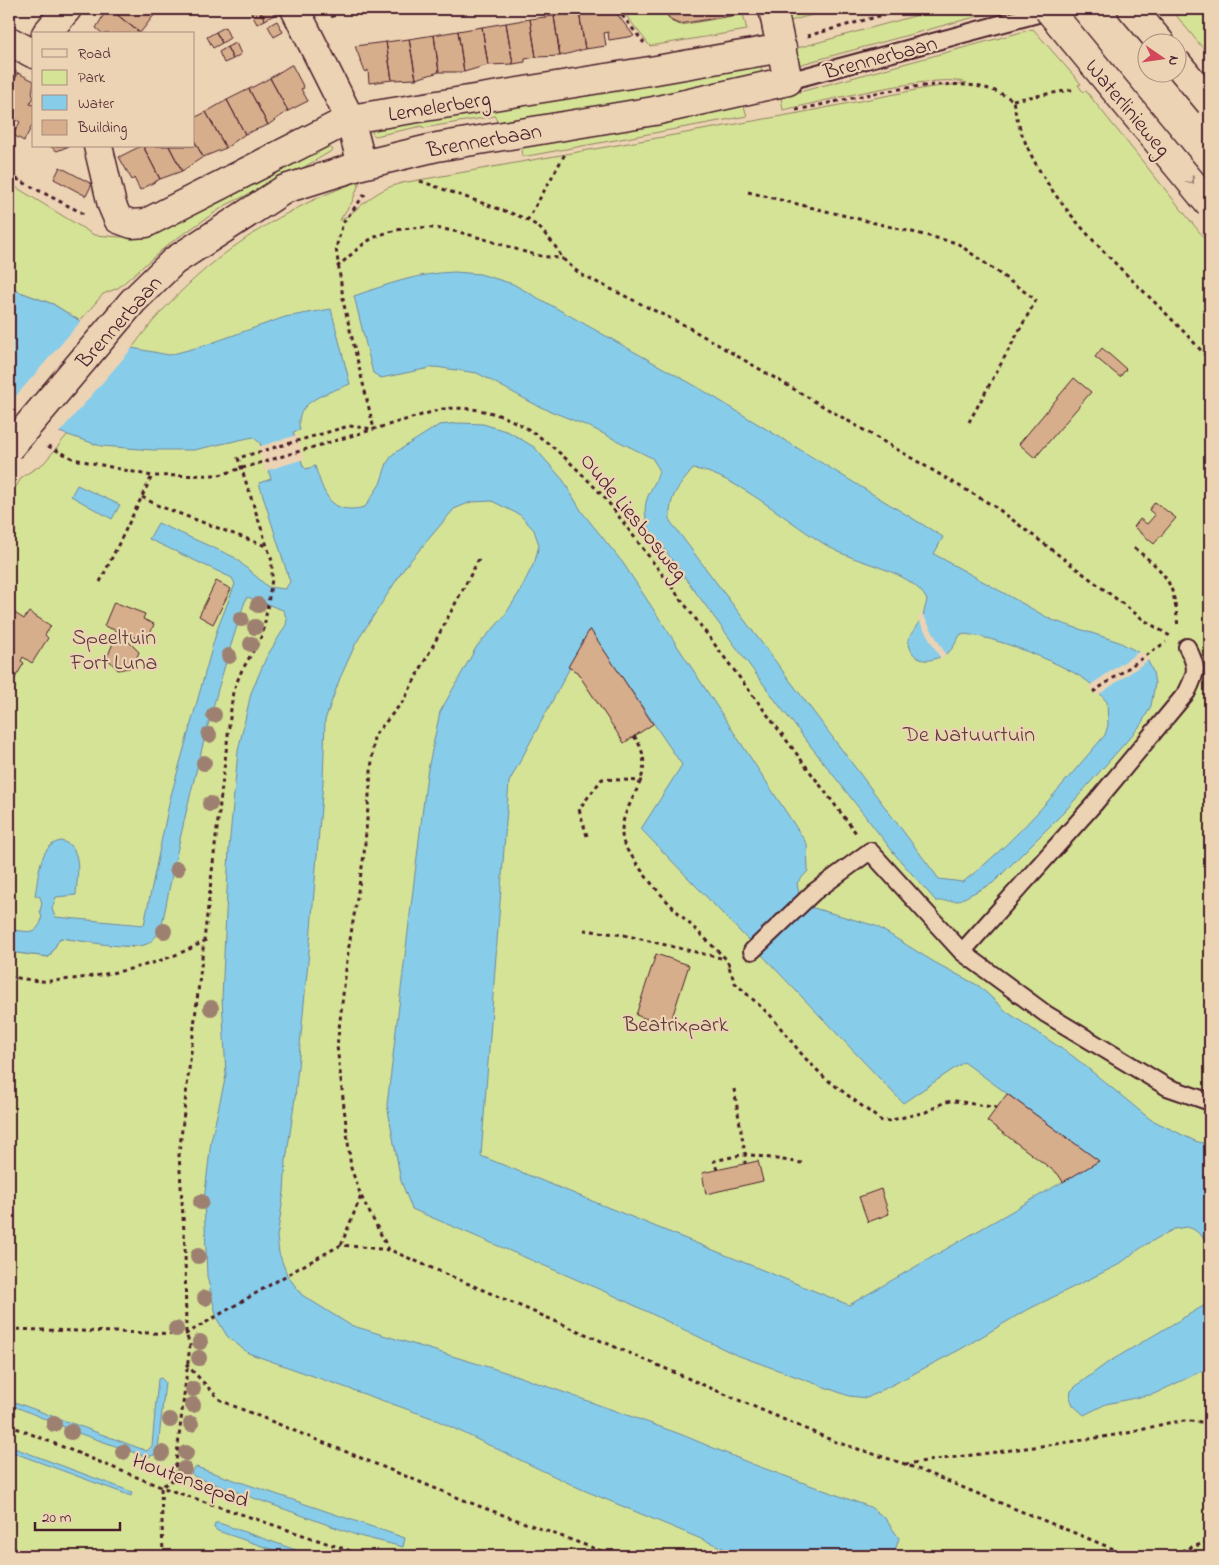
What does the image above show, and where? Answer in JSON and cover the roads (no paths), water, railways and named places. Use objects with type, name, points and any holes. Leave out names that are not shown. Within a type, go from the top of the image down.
[{"type":"street","points":[[45,32],[67,9]]},
{"type":"street","points":[[295,9],[350,119],[362,165]]},
{"type":"street","points":[[773,9],[788,81]]},
{"type":"street","name":"Waterlinieweg","points":[[1048,9],[1210,205]]},
{"type":"street","points":[[1132,9],[1152,32]]},
{"type":"street","name":"Lemelerberg","points":[[98,148],[112,205],[118,219],[132,224],[146,223],[350,119],[782,48]]},
{"type":"street","points":[[1186,74],[1210,103]]},
{"type":"street","name":"Brennerbaan","points":[[9,448],[133,301],[174,261],[285,189],[362,165],[437,146],[654,111],[788,81]]},
{"type":"lane","name":"Brennerbaan","points":[[788,81],[1056,9]]},
{"type":"lane","points":[[962,952],[1095,803],[1187,692],[1196,674],[1194,660],[1187,647]]},
{"type":"lane","points":[[752,951],[814,892],[870,851],[962,952],[1046,1014],[1167,1087],[1210,1102]]},
{"type":"water","points":[[441,273],[480,274],[513,284],[699,388],[943,537],[934,554],[1052,620],[1119,642],[1138,652],[1148,661],[1153,672],[1155,684],[1151,706],[1140,726],[1066,810],[993,883],[958,901],[936,901],[897,857],[778,704],[651,533],[646,519],[645,505],[659,469],[652,458],[590,427],[538,406],[477,373],[435,367],[381,378],[373,373],[354,296],[404,280]],"holes":[[[693,469],[709,472],[744,490],[831,548],[897,575],[909,581],[920,590],[927,600],[923,616],[908,639],[910,647],[917,657],[927,660],[940,657],[951,649],[961,634],[991,639],[1030,652],[1082,677],[1107,702],[1108,725],[1105,735],[1020,831],[963,882],[939,879],[670,521],[673,498],[683,481]]]},
{"type":"water","points":[[9,288],[53,304],[80,321],[132,348],[169,355],[203,346],[285,317],[331,309],[350,384],[323,395],[307,405],[301,412],[299,420],[300,430],[293,432],[303,466],[306,469],[315,466],[330,500],[344,508],[365,507],[380,484],[387,463],[393,454],[439,425],[460,423],[483,424],[509,432],[534,447],[563,480],[582,512],[623,563],[807,844],[808,871],[797,883],[799,894],[750,942],[641,829],[682,765],[590,630],[509,782],[481,1156],[849,1305],[1099,1161],[964,1062],[903,1103],[761,954],[810,907],[876,926],[934,962],[979,986],[1007,1012],[1074,1057],[1150,1119],[1195,1141],[1210,1145],[1210,1248],[1201,1235],[1193,1229],[1187,1227],[1174,1229],[1145,1245],[1118,1265],[1023,1312],[961,1349],[867,1398],[849,1396],[734,1354],[615,1296],[412,1209],[401,1181],[387,1105],[427,774],[440,712],[477,646],[503,618],[519,593],[535,561],[539,545],[534,530],[520,515],[492,501],[471,502],[454,509],[405,567],[356,643],[340,678],[325,720],[323,782],[310,941],[295,1098],[277,1237],[279,1253],[287,1275],[302,1295],[350,1325],[518,1376],[680,1434],[752,1464],[870,1507],[885,1518],[899,1538],[891,1556],[742,1556],[581,1489],[432,1418],[248,1353],[227,1336],[217,1319],[207,1276],[204,1201],[211,1141],[226,1075],[222,998],[229,848],[238,751],[251,693],[266,658],[286,625],[287,619],[283,610],[247,597],[243,607],[208,727],[187,808],[161,930],[156,936],[147,944],[139,946],[60,938],[49,957],[9,952],[9,930],[34,932],[40,925],[42,903],[40,897],[35,895],[41,863],[48,849],[53,844],[61,841],[73,849],[78,863],[76,895],[56,897],[52,909],[55,917],[144,925],[170,799],[217,630],[235,584],[232,578],[149,539],[158,523],[234,557],[268,587],[285,589],[290,582],[259,483],[271,479],[260,443],[253,437],[194,450],[153,450],[101,446],[59,432],[9,402]]},
{"type":"water","points":[[77,485],[120,505],[112,519],[71,496]]},
{"type":"water","points":[[1210,1302],[1210,1367],[1154,1394],[1106,1404],[1084,1415],[1073,1405],[1070,1397],[1071,1391],[1076,1386],[1107,1363]]},
{"type":"water","points":[[161,1378],[165,1382],[158,1449],[154,1455],[147,1457],[81,1434],[9,1404],[9,1400],[147,1451],[152,1446],[158,1379]]},
{"type":"water","points":[[9,1446],[132,1492],[131,1496],[9,1451]]},
{"type":"water","points":[[196,1467],[405,1538],[403,1547],[359,1536],[195,1477],[191,1473]]},
{"type":"water","points":[[215,1523],[313,1556],[291,1556],[218,1531],[214,1528]]},
{"type":"park label","name":"Speeltuin Fort Luna","points":[[114,648]]},
{"type":"park label","name":"De Natuurtuin","points":[[969,733]]},
{"type":"park label","name":"Beatrixpark","points":[[676,1023]]}]
